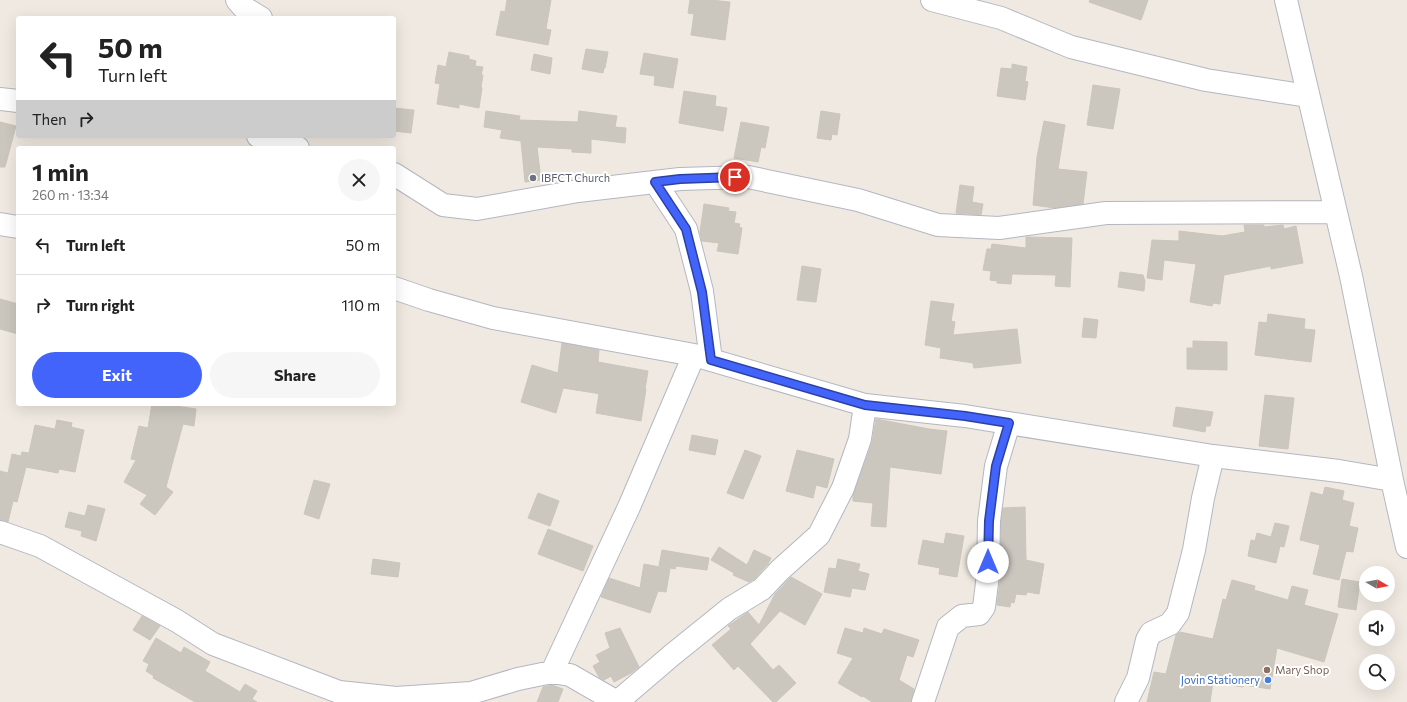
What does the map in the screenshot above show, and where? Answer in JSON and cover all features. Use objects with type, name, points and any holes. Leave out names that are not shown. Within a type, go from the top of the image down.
[{"type":"street","points":[[237,0],[243,7],[258,16]]},
{"type":"street","points":[[932,0],[1001,18],[1071,47],[1206,80],[1308,96]]},
{"type":"street","points":[[1286,0],[1350,276],[1407,547]]},
{"type":"street","points":[[0,99],[16,101]]},
{"type":"street","points":[[265,138],[291,146]]},
{"type":"street","points":[[396,175],[443,205],[477,209],[578,191],[680,179],[748,177],[858,200],[938,225],[999,228],[1106,213],[1335,212]]},
{"type":"street","points":[[552,672],[629,508],[703,358],[702,292],[686,229],[655,182]]},
{"type":"street","points":[[0,224],[16,227]]},
{"type":"street","points":[[396,289],[429,300],[493,318],[703,358],[865,405],[965,416],[1213,456],[1339,471],[1392,480]]},
{"type":"street","points":[[0,532],[40,546],[177,621],[213,644],[339,692],[396,698],[471,693],[518,679],[552,672],[570,675],[617,702],[729,609],[762,589],[780,570],[819,535],[843,488],[860,439],[865,405]]},
{"type":"street","points":[[923,702],[948,627],[962,616],[979,614],[984,607],[988,575],[989,521],[996,466],[1009,423]]},
{"type":"street","points":[[1126,702],[1138,678],[1147,640],[1151,633],[1170,624],[1178,613],[1194,550],[1203,498],[1213,456]]},
{"type":"building","points":[[507,0],[551,0],[546,29],[551,30],[548,45],[496,35],[501,11],[505,12]]},
{"type":"building","points":[[690,0],[730,2],[725,40],[691,35],[694,14],[688,13]]},
{"type":"building","points":[[1090,0],[1148,0],[1141,20],[1089,2]]},
{"type":"building","points":[[586,49],[608,52],[603,73],[582,69]]},
{"type":"building","points":[[449,52],[469,56],[469,59],[476,61],[475,66],[483,67],[481,75],[483,75],[479,108],[459,104],[459,108],[437,104],[440,84],[435,83],[438,65],[446,67]]},
{"type":"building","points":[[644,53],[678,59],[673,88],[654,85],[655,76],[640,74]]},
{"type":"building","points":[[534,54],[552,58],[550,74],[531,70]]},
{"type":"building","points":[[1012,64],[1027,67],[1025,81],[1028,82],[1025,100],[997,96],[1001,68],[1012,69]]},
{"type":"building","points":[[1093,85],[1120,89],[1113,129],[1087,125]]},
{"type":"building","points":[[684,91],[716,96],[715,106],[727,108],[723,131],[679,123]]},
{"type":"building","points":[[396,108],[414,110],[411,133],[396,131]]},
{"type":"building","points":[[486,111],[520,116],[519,120],[578,122],[579,111],[617,116],[615,127],[626,128],[625,143],[591,139],[591,153],[572,152],[572,149],[537,147],[541,180],[525,182],[521,141],[500,138],[502,130],[484,127]]},
{"type":"building","points":[[821,111],[840,114],[837,135],[832,134],[831,140],[817,138]]},
{"type":"building","points":[[1044,121],[1065,125],[1058,169],[1087,172],[1083,204],[1055,208],[1033,205],[1037,157]]},
{"type":"building","points":[[0,122],[16,126],[5,167],[0,167]]},
{"type":"building","points":[[741,122],[769,127],[765,148],[761,147],[758,162],[734,158]]},
{"type":"building","points":[[960,185],[974,187],[972,202],[983,204],[981,215],[956,213]]},
{"type":"building","points":[[704,204],[729,208],[728,211],[736,212],[734,223],[740,224],[739,227],[742,228],[738,254],[717,251],[719,243],[702,241],[700,232]]},
{"type":"building","points":[[1244,225],[1264,225],[1264,227],[1283,225],[1284,229],[1296,226],[1303,263],[1271,269],[1271,266],[1224,275],[1220,304],[1213,303],[1212,306],[1190,302],[1196,264],[1164,260],[1162,280],[1147,278],[1152,240],[1177,241],[1179,240],[1179,231],[1222,236],[1245,232]]},
{"type":"building","points":[[1026,237],[1072,238],[1070,287],[1055,286],[1056,275],[1012,274],[1011,284],[997,283],[997,281],[990,280],[991,271],[983,270],[987,249],[991,249],[992,244],[1026,248]]},
{"type":"building","points":[[802,266],[821,269],[816,302],[797,300]]},
{"type":"building","points":[[1120,272],[1143,275],[1145,281],[1144,291],[1118,287]]},
{"type":"building","points":[[0,299],[16,303],[16,333],[0,329]]},
{"type":"building","points":[[931,301],[954,304],[951,321],[955,322],[953,335],[1017,329],[1021,363],[974,368],[973,363],[940,358],[941,348],[925,345]]},
{"type":"building","points":[[1268,314],[1305,319],[1304,329],[1315,330],[1311,362],[1255,355],[1259,322],[1267,323]]},
{"type":"building","points":[[1084,318],[1098,320],[1096,338],[1082,337]]},
{"type":"building","points":[[1193,341],[1227,342],[1227,370],[1187,369],[1187,348],[1193,348]]},
{"type":"building","points":[[562,343],[599,350],[598,362],[648,371],[641,421],[596,413],[599,394],[595,393],[563,388],[556,413],[521,402],[532,365],[558,373]]},
{"type":"building","points":[[1265,395],[1294,398],[1288,449],[1259,446]]},
{"type":"building","points":[[152,406],[176,406],[196,409],[194,426],[183,424],[166,487],[173,492],[155,515],[140,504],[147,495],[124,482],[136,460],[131,459],[139,426],[148,428]]},
{"type":"building","points":[[1176,407],[1213,412],[1210,426],[1206,426],[1205,432],[1173,426]]},
{"type":"building","points":[[876,419],[947,431],[941,474],[890,467],[886,527],[871,526],[873,503],[853,501],[853,496],[872,443]]},
{"type":"building","points":[[57,420],[72,423],[71,427],[84,430],[75,472],[59,469],[58,473],[26,467],[17,502],[13,501],[8,522],[0,520],[0,471],[8,473],[12,454],[21,456],[22,452],[29,453],[35,425],[55,429]]},
{"type":"building","points":[[692,435],[718,440],[715,455],[689,450]]},
{"type":"building","points":[[745,450],[761,456],[743,499],[727,493]]},
{"type":"building","points":[[797,450],[834,459],[827,488],[816,485],[813,498],[786,491]]},
{"type":"building","points":[[314,480],[330,484],[319,519],[304,514]]},
{"type":"building","points":[[1325,487],[1344,491],[1342,500],[1354,503],[1349,526],[1358,528],[1353,552],[1346,551],[1339,580],[1313,574],[1320,545],[1300,540],[1311,492],[1323,495]]},
{"type":"building","points":[[538,493],[559,501],[550,526],[528,518]]},
{"type":"building","points":[[88,505],[105,509],[96,541],[81,536],[82,531],[65,527],[69,512],[85,516]]},
{"type":"building","points":[[1025,507],[1026,560],[1044,564],[1039,594],[1027,592],[1026,595],[1016,594],[1014,603],[1011,602],[1010,607],[997,605],[1001,574],[1001,522],[1003,508]]},
{"type":"building","points":[[1275,523],[1289,526],[1284,547],[1280,546],[1276,563],[1248,556],[1251,540],[1255,541],[1257,533],[1271,537]]},
{"type":"building","points":[[548,529],[593,546],[583,571],[538,554]]},
{"type":"building","points":[[946,533],[964,536],[957,577],[939,574],[940,568],[918,564],[923,540],[944,544]]},
{"type":"building","points":[[719,547],[747,565],[754,550],[771,558],[768,564],[754,579],[749,582],[733,575],[734,573],[711,560]]},
{"type":"building","points":[[662,550],[709,558],[707,570],[676,566],[675,569],[659,566]]},
{"type":"building","points":[[373,559],[400,563],[398,577],[371,574]]},
{"type":"building","points":[[838,559],[860,564],[858,571],[869,574],[865,590],[852,588],[850,597],[824,592],[829,568],[836,569]]},
{"type":"building","points":[[644,564],[670,569],[666,592],[658,591],[650,613],[601,597],[609,578],[640,588]]},
{"type":"building","points":[[791,577],[822,594],[805,625],[780,611],[750,644],[773,670],[779,665],[796,683],[776,702],[773,702],[738,666],[734,670],[712,645],[731,629],[728,626],[748,612],[759,625],[775,594]]},
{"type":"building","points":[[1342,579],[1359,582],[1356,610],[1338,607]]},
{"type":"building","points":[[1232,580],[1255,586],[1254,590],[1288,600],[1292,586],[1308,590],[1304,605],[1338,614],[1324,662],[1277,648],[1270,689],[1244,685],[1243,687],[1213,682],[1210,702],[1147,702],[1154,672],[1166,674],[1176,635],[1180,632],[1213,639],[1223,599],[1226,600]]},
{"type":"building","points":[[142,616],[160,626],[150,640],[133,630]]},
{"type":"building","points":[[620,628],[639,667],[614,682],[611,676],[604,680],[599,677],[593,666],[600,662],[596,655],[610,648],[605,633]]},
{"type":"building","points":[[845,628],[863,633],[864,628],[882,634],[884,629],[919,640],[913,657],[907,655],[899,680],[914,689],[911,702],[872,702],[838,683],[853,658],[837,653]]},
{"type":"building","points":[[156,638],[181,653],[184,647],[210,662],[205,671],[240,692],[245,684],[257,691],[252,699],[257,702],[195,702],[153,678],[154,676],[146,671],[149,664],[143,661]]},
{"type":"building","points":[[552,685],[563,689],[558,702],[537,702],[543,687]]},
{"type":"place","name":"IBFCT Church","points":[[533,178]]},
{"type":"place","name":"Mary Shop","points":[[1267,670]]},
{"type":"place","name":"Jovin Stationery","points":[[1268,680]]},
{"type":"route","points":[[735,177],[680,179],[655,182],[686,229],[702,292],[711,360],[865,405],[965,416],[1009,423],[996,466],[989,521],[988,562]]}]
